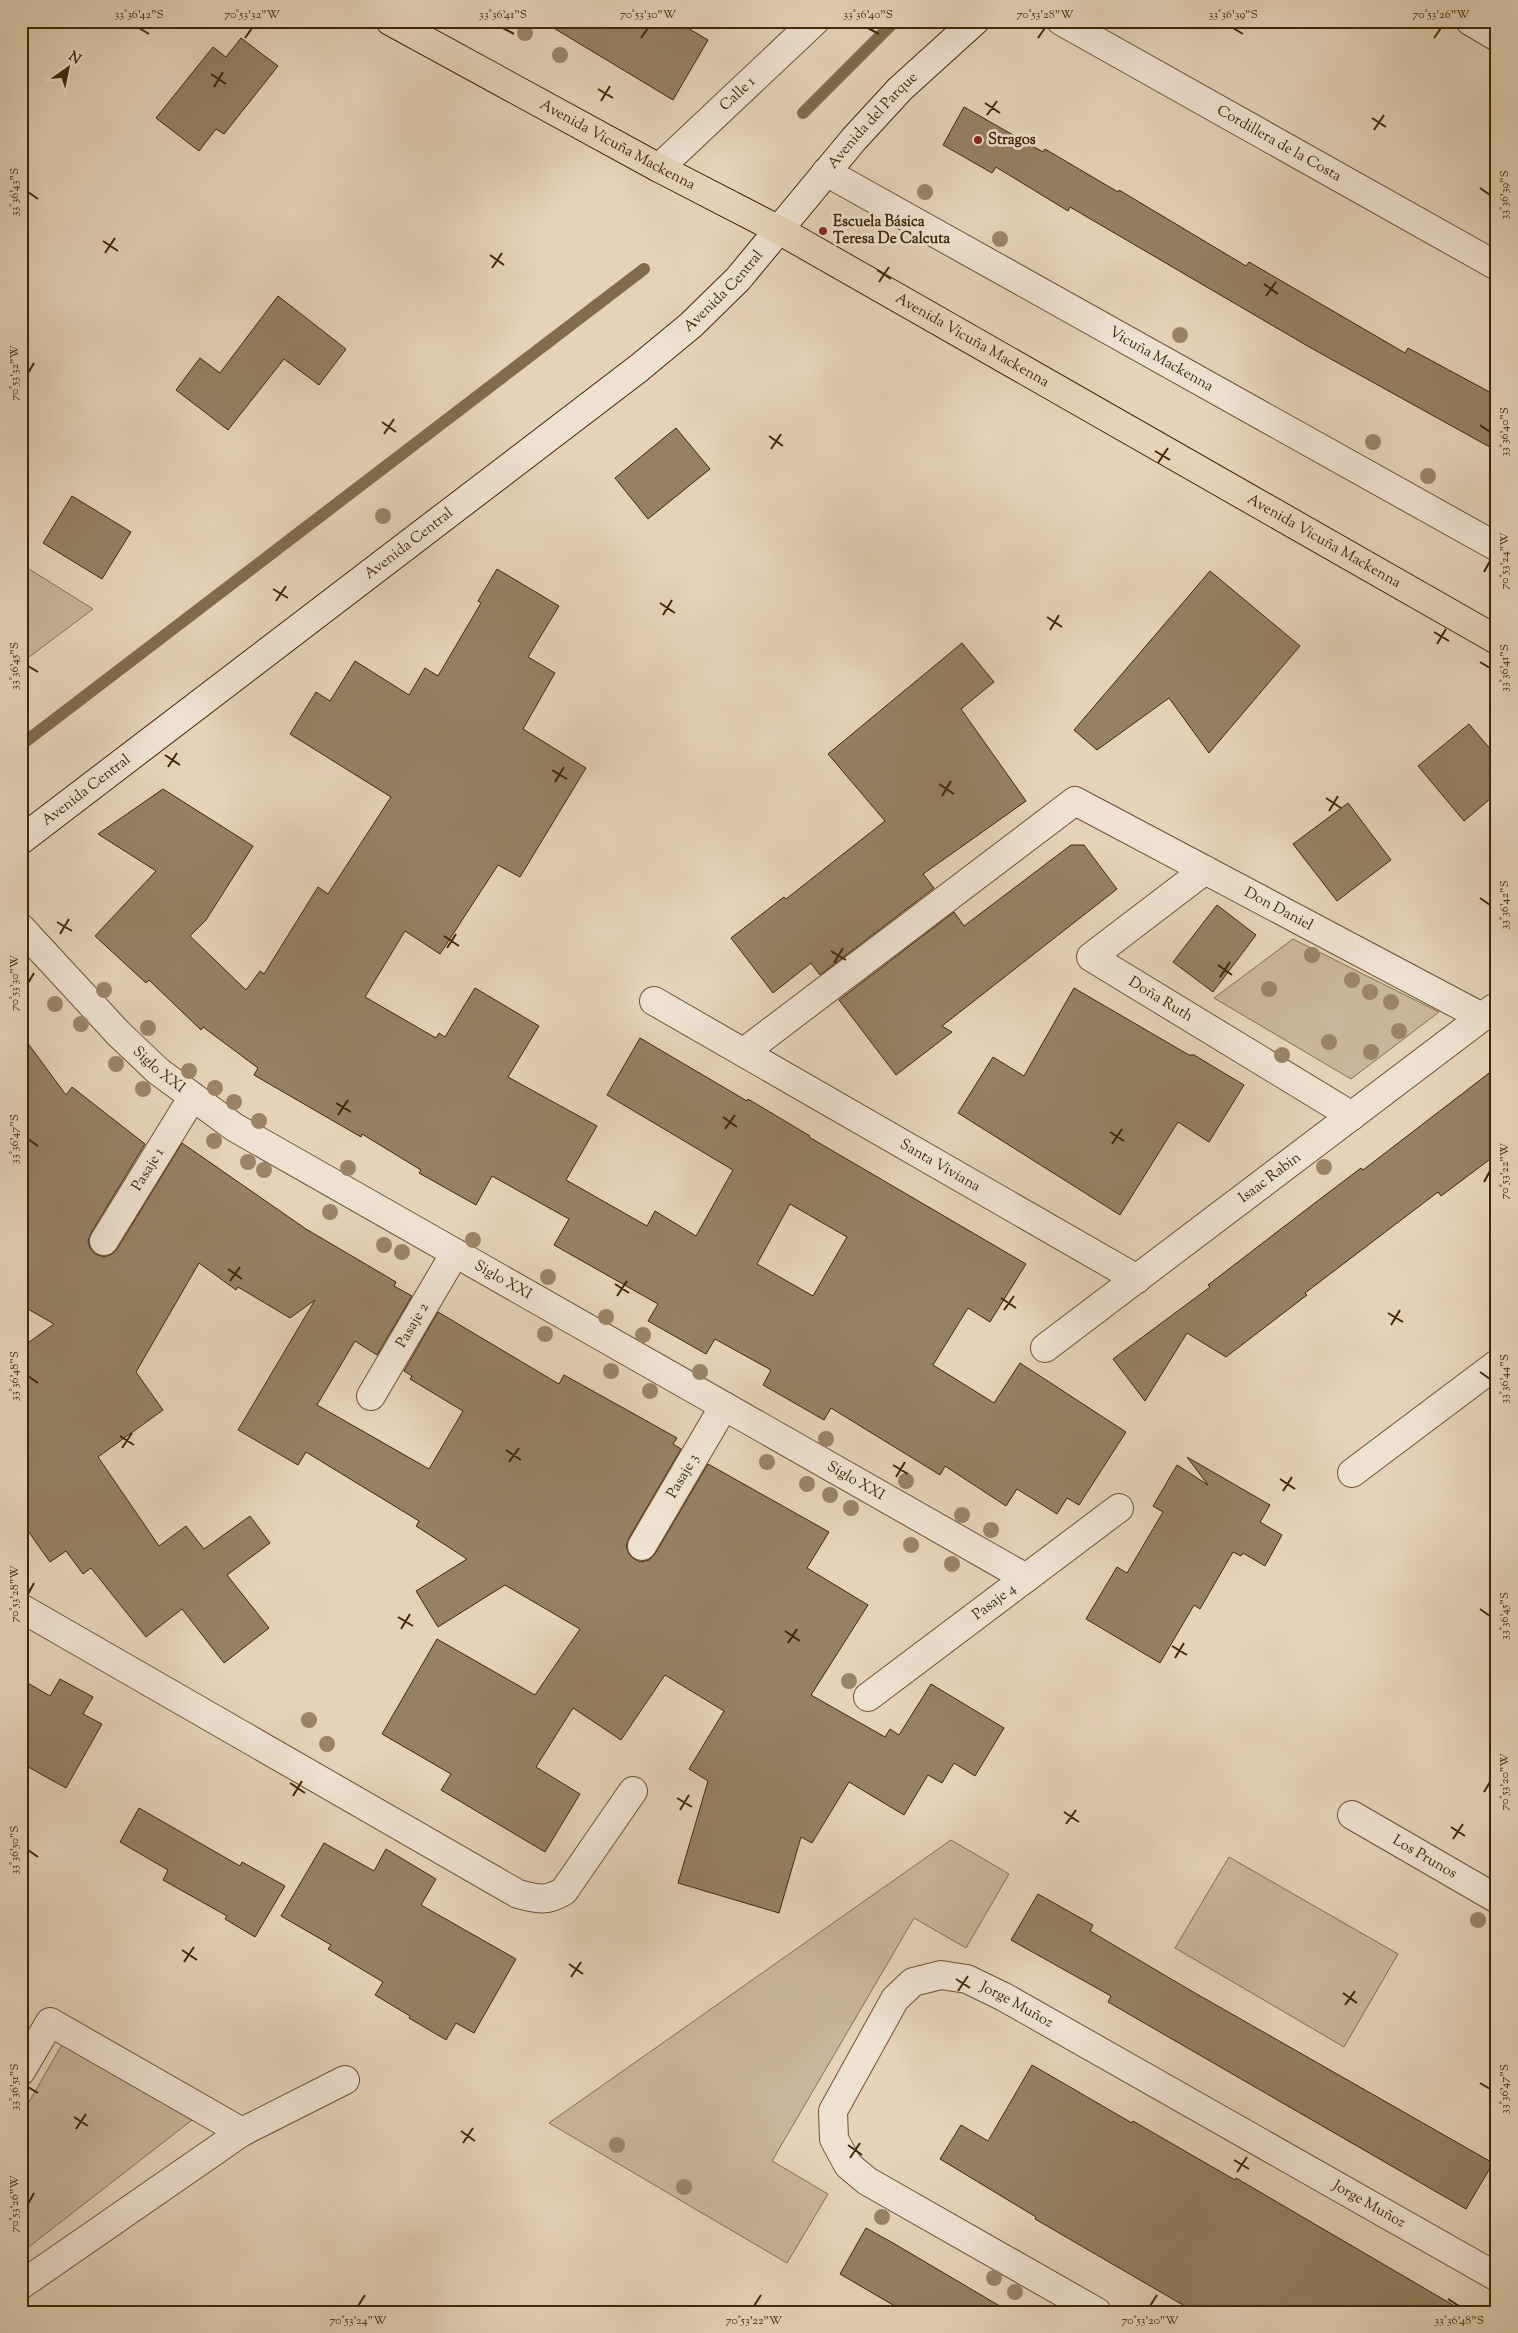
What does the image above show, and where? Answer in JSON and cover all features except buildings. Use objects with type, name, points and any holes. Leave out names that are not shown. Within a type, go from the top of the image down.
[{"type":"main road","name":"Avenida Vicuña Mackenna","points":[[390,21],[659,168],[779,230],[1497,640]]},
{"type":"street","name":"Calle 1","points":[[659,168],[814,21]]},
{"type":"street","name":"Avenida del Parque","points":[[779,230],[826,172],[900,89],[975,21]]},
{"type":"street","name":"Cordillera de la Costa","points":[[1061,21],[1497,266]]},
{"type":"street","points":[[1470,21],[1497,36]]},
{"type":"street","name":"Vicuña Mackenna","points":[[826,172],[1497,548]]},
{"type":"street","name":"Avenida Central","points":[[21,840],[639,368],[691,325],[738,279],[779,230]]},
{"type":"street","name":"Don Daniel","points":[[744,1052],[1075,800],[1205,870],[1489,1012]]},
{"type":"street","name":"Doña Ruth","points":[[1205,870],[1091,958],[1352,1116]]},
{"type":"street","name":"Siglo XXI","points":[[21,928],[118,1033],[158,1071],[192,1098],[234,1127],[1026,1578]]},
{"type":"street","name":"Santa Viviana","points":[[654,1001],[1137,1279]]},
{"type":"street","name":"Isaac Rabin","points":[[1045,1348],[1489,1012]]},
{"type":"street","name":"Pasaje 1","points":[[104,1241],[192,1098]]},
{"type":"street","name":"Pasaje 2","points":[[371,1396],[455,1253]]},
{"type":"street","points":[[1352,1473],[1497,1364]]},
{"type":"street","name":"Pasaje 3","points":[[642,1546],[724,1406]]},
{"type":"street","name":"Pasaje 4","points":[[868,1698],[1119,1508]]},
{"type":"street","points":[[21,1608],[518,1894],[538,1899],[551,1899],[564,1891],[633,1791]]},
{"type":"street","name":"Los Prunos","points":[[1352,1815],[1497,1899]]},
{"type":"street","name":"Jorge Muñoz","points":[[1097,2312],[867,2181],[848,2165],[834,2139],[833,2111],[895,1999],[913,1982],[941,1975],[967,1979],[1004,1997],[1497,2277]]},
{"type":"street","points":[[21,2071],[50,2022],[242,2132]]},
{"type":"street","points":[[21,2285],[242,2132],[345,2080]]},
{"type":"shaded area","points":[[21,564],[93,609],[21,663]]},
{"type":"shaded area","points":[[1293,939],[1439,1012],[1351,1079],[1214,998]]},
{"type":"shaded area","points":[[951,1840],[1009,1874],[966,1948],[914,1918],[772,2161],[828,2194],[787,2263],[549,2123]]},
{"type":"shaded area","points":[[1229,1857],[1398,1954],[1344,2047],[1175,1948]]},
{"type":"shaded area","points":[[64,2041],[192,2120],[21,2253],[21,2116]]},
{"type":"waterway","points":[[803,113],[895,21]]},
{"type":"waterway","points":[[21,745],[644,269]]},
{"type":"place","name":"Stragos","points":[[978,140]]},
{"type":"place","name":"Escuela Básica Teresa De Calcuta","points":[[823,231]]}]
